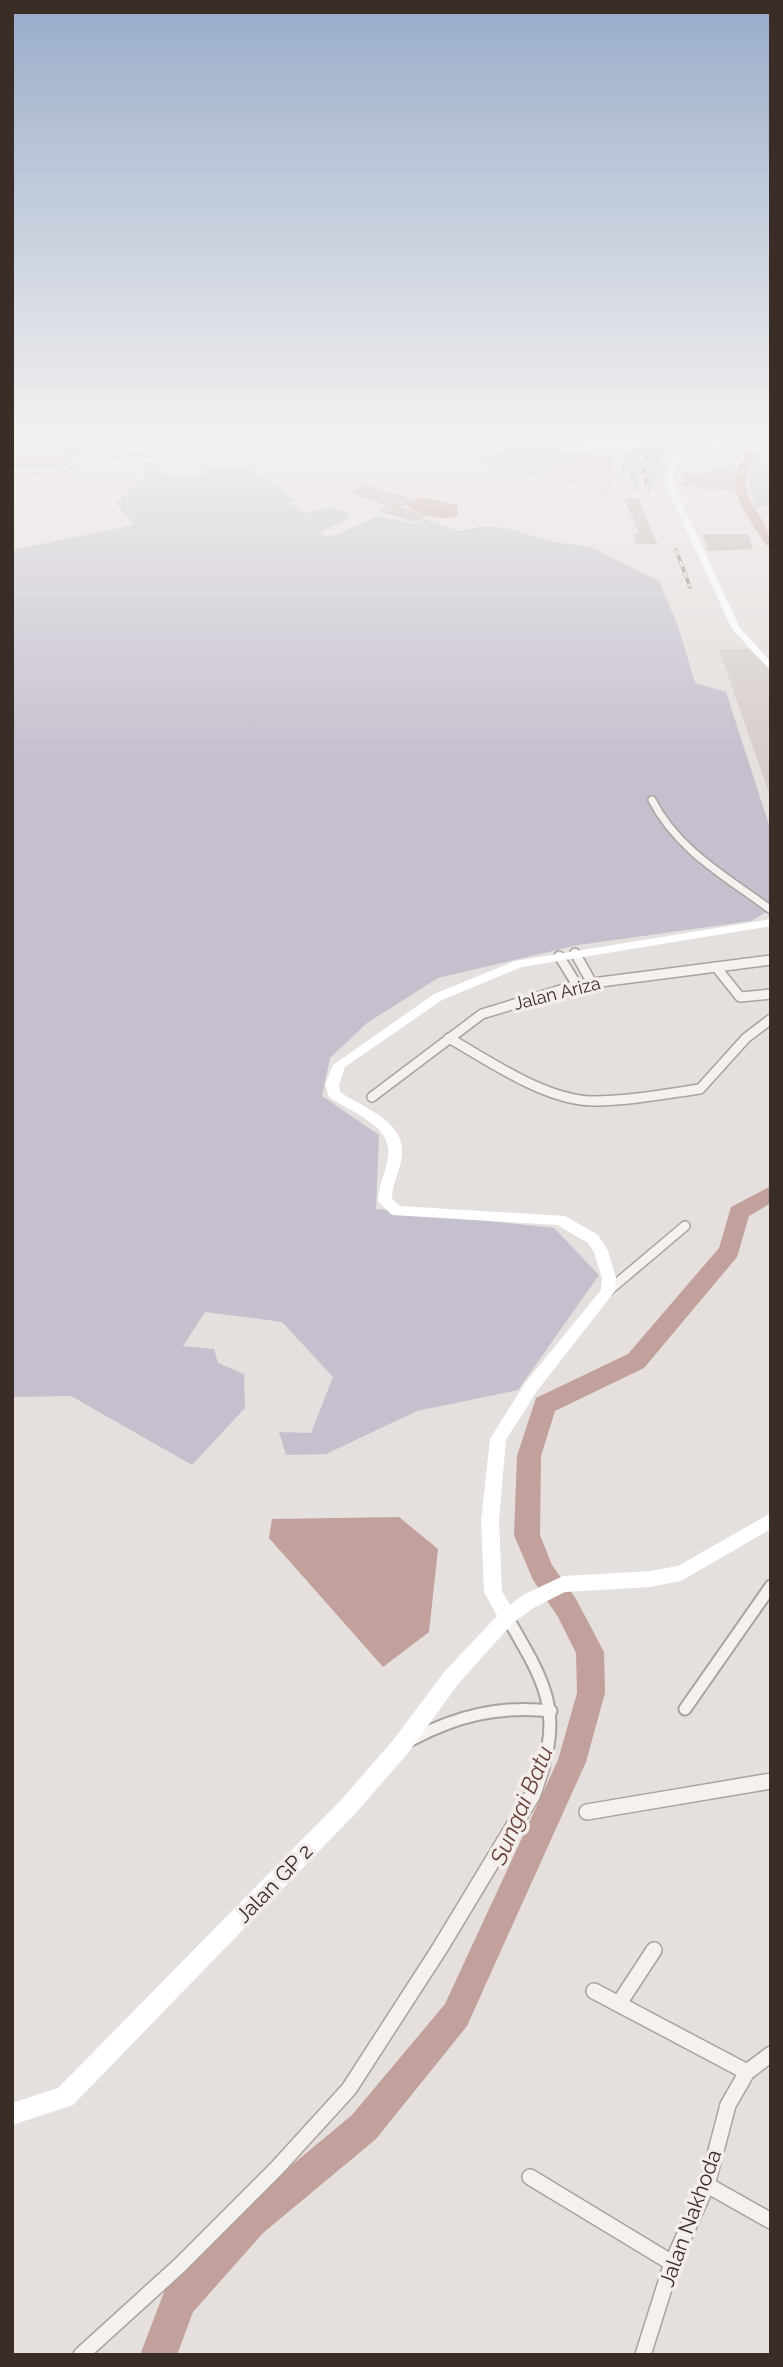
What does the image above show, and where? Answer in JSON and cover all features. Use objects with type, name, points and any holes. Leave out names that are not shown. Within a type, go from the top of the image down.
[{"type":"street","points":[[696,543],[743,640],[771,668]]},
{"type":"street","points":[[652,800],[659,815],[682,842],[724,879],[746,890],[771,910]]},
{"type":"street","points":[[608,1291],[609,1278],[601,1251],[593,1239],[560,1220],[397,1211],[385,1201],[384,1188],[396,1156],[394,1140],[388,1129],[334,1094],[332,1084],[339,1065],[438,997],[519,964],[771,922]]},
{"type":"street","points":[[575,953],[592,983]]},
{"type":"street","points":[[559,956],[577,985]]},
{"type":"street","name":"Jalan Ariza","points":[[372,1097],[482,1014],[577,985],[771,960]]},
{"type":"street","points":[[716,967],[740,997],[771,993]]},
{"type":"street","points":[[449,1038],[545,1091],[590,1101],[700,1089],[746,1038],[771,1019]]},
{"type":"street","points":[[81,2355],[180,2266],[277,2168],[349,2089],[440,1948],[533,1794],[549,1748],[551,1710],[542,1680],[493,1592],[490,1521],[498,1439],[531,1387],[608,1291],[685,1226]]},
{"type":"street","name":"Jalan GP 2","points":[[12,2114],[65,2097],[348,1807],[401,1745],[452,1677],[507,1617],[529,1601],[563,1584],[650,1579],[681,1573],[771,1520]]},
{"type":"street","points":[[685,1709],[771,1586]]},
{"type":"street","points":[[401,1745],[457,1716],[522,1706],[551,1710]]},
{"type":"street","points":[[587,1812],[771,1781]]},
{"type":"street","points":[[620,2002],[654,1950]]},
{"type":"street","points":[[594,1991],[620,2002],[747,2072]]},
{"type":"street","name":"Jalan Nakhoda","points":[[643,2355],[671,2263],[707,2185],[728,2105],[747,2072],[771,2054]]},
{"type":"street","points":[[530,2177],[671,2263]]},
{"type":"street","points":[[707,2185],[771,2221]]},
{"type":"shaded area","points":[[44,543],[565,543],[591,547],[659,581],[678,626],[695,683],[726,692],[771,831],[771,909],[751,921],[578,945],[438,978],[367,1023],[330,1058],[322,1096],[379,1135],[376,1209],[554,1228],[599,1275],[518,1390],[417,1411],[326,1454],[286,1455],[279,1432],[311,1433],[333,1377],[282,1322],[205,1312],[183,1346],[214,1349],[218,1363],[244,1374],[245,1408],[192,1465],[71,1396],[12,1397],[12,550]]},
{"type":"shaded area","points":[[719,649],[748,649],[771,668],[771,799]]},
{"type":"shaded area","points":[[399,1517],[438,1549],[429,1632],[383,1667],[269,1538],[272,1519]]},
{"type":"building","points":[[706,543],[751,543],[753,549],[708,551]]},
{"type":"waterway","name":"Sungai Batu","points":[[158,2355],[179,2300],[251,2221],[364,2127],[456,2015],[572,1762],[591,1693],[590,1652],[567,1608],[542,1572],[527,1535],[529,1456],[545,1405],[636,1361],[729,1251],[739,1212],[771,1193]]},
{"type":"railway","points":[[676,550],[690,587]]}]
